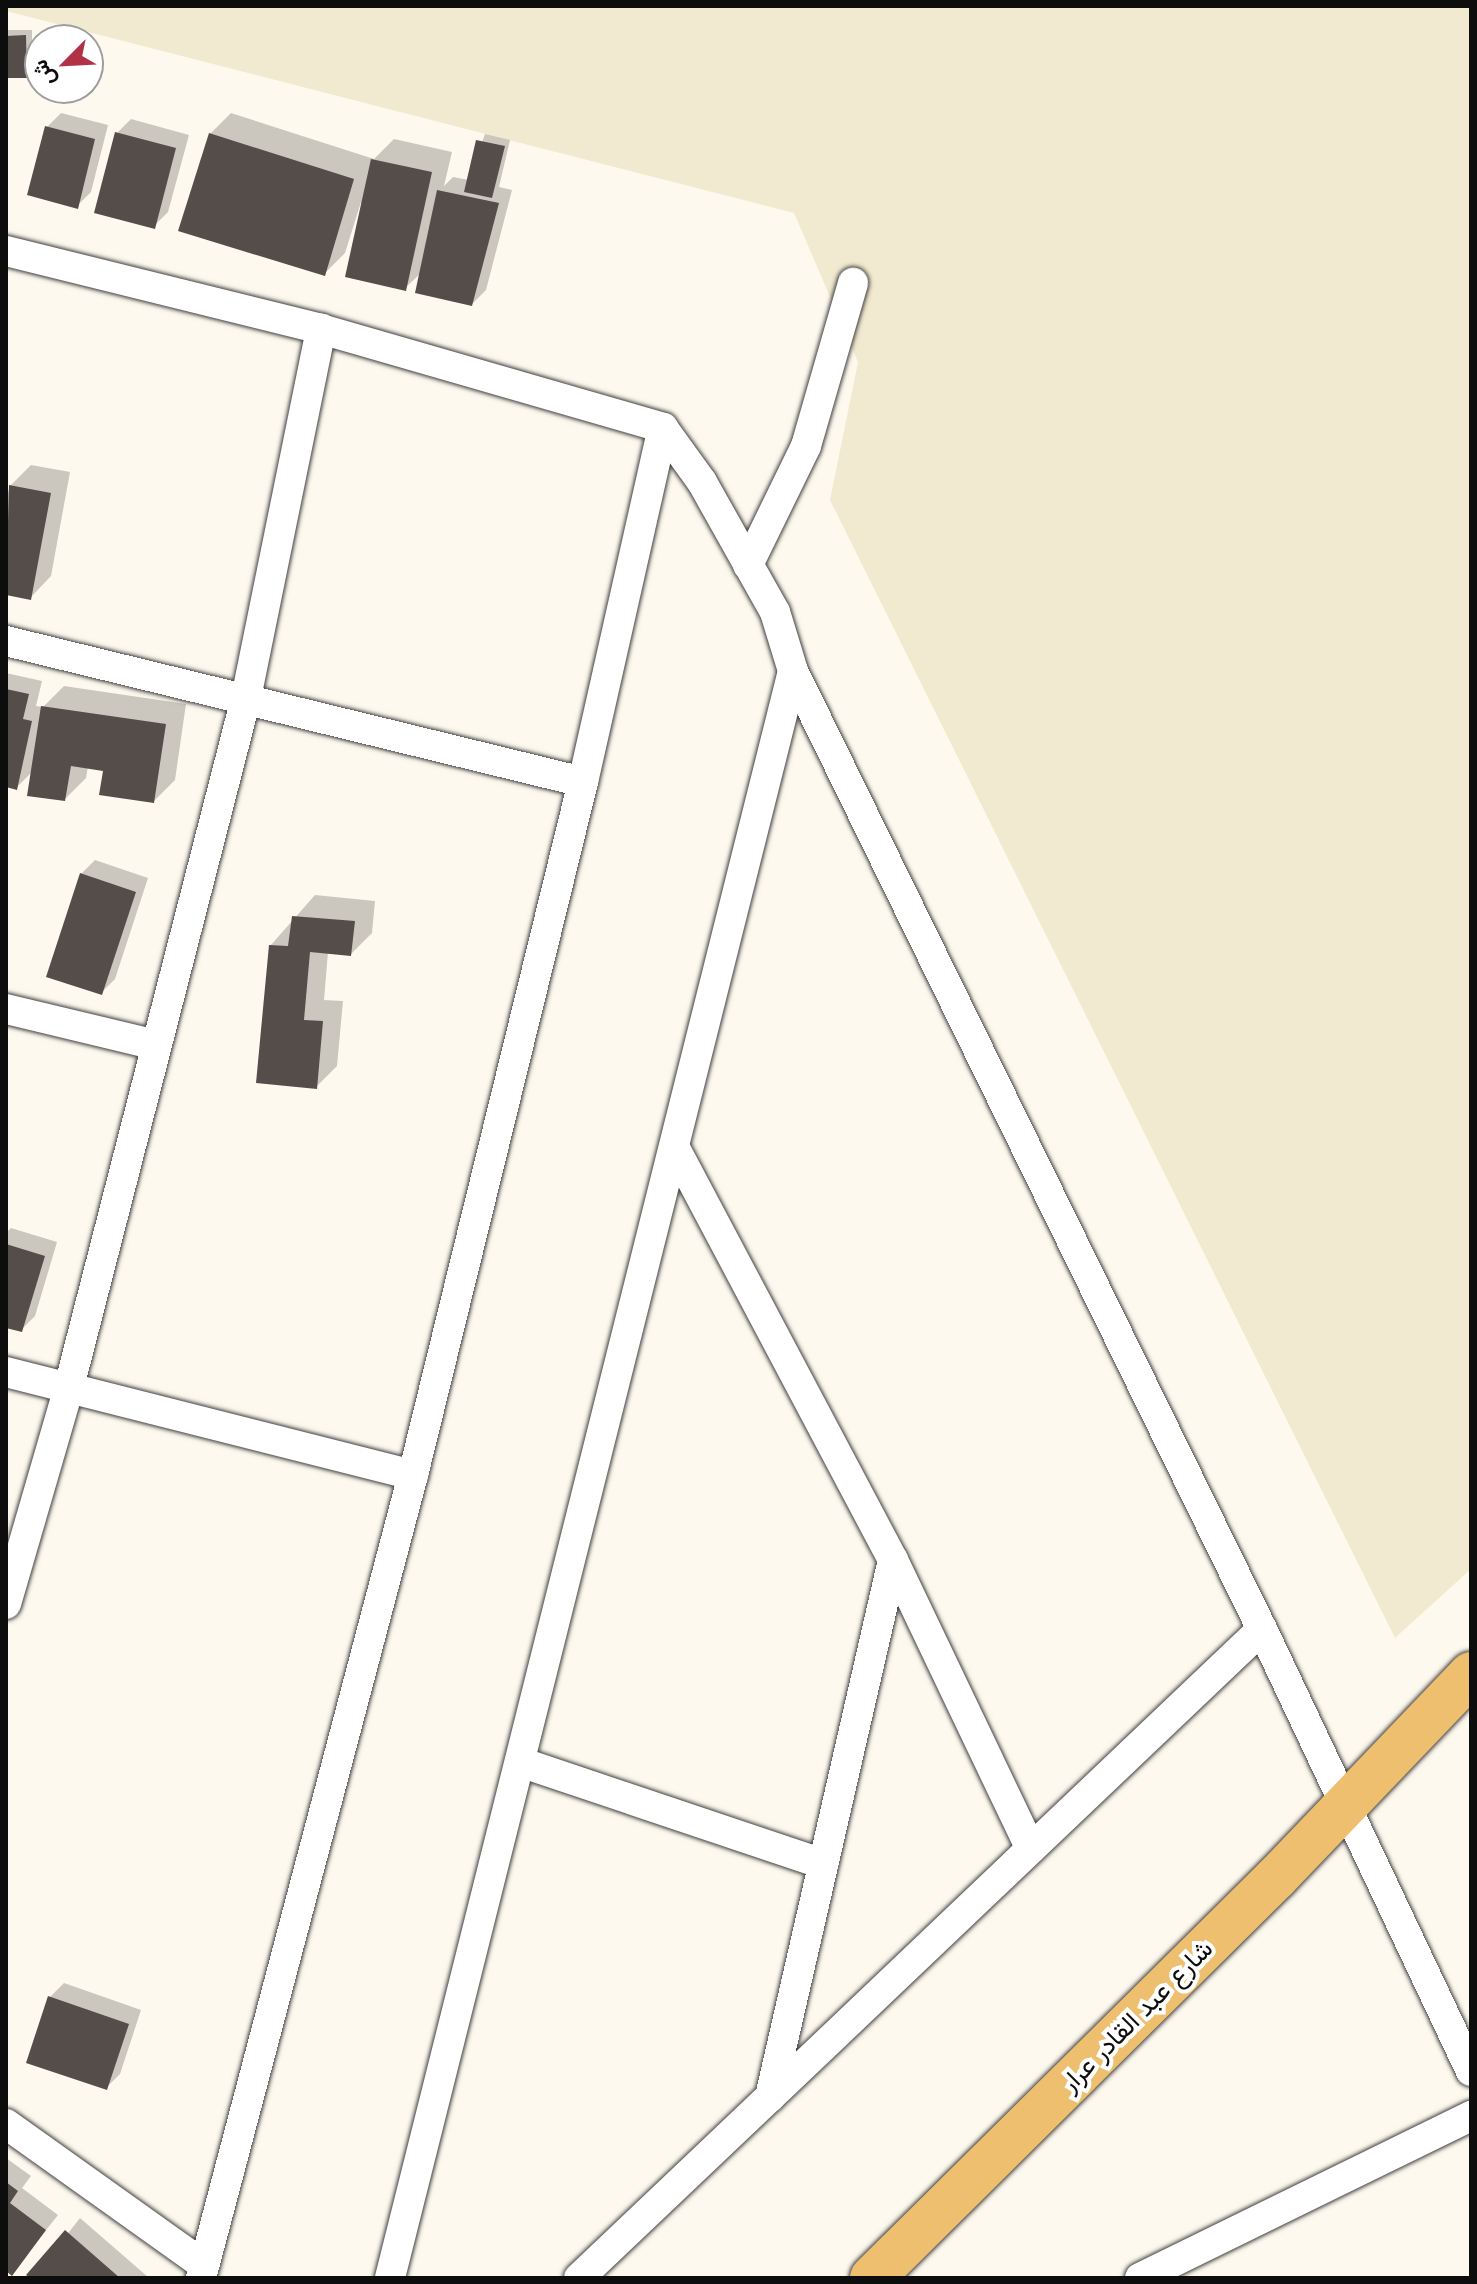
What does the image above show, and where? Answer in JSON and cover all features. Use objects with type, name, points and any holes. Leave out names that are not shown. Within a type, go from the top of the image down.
[{"type":"main road","name":"شارع عبد القادر عرار","points":[[872,2278],[1347,1804],[1471,1674]]},
{"type":"street","points":[[6,251],[321,329],[663,428],[702,482],[775,612],[793,671],[1347,1804],[1471,2071]]},
{"type":"street","points":[[748,565],[806,446],[853,283]]},
{"type":"street","points":[[6,1604],[69,1387],[246,698],[321,329]]},
{"type":"street","points":[[6,2124],[203,2272],[413,1475],[583,782],[663,428]]},
{"type":"street","points":[[6,641],[583,782]]},
{"type":"street","points":[[390,2278],[793,671]]},
{"type":"street","points":[[6,1009],[156,1045]]},
{"type":"street","points":[[674,1147],[893,1560],[1031,1849]]},
{"type":"street","points":[[6,1372],[413,1475]]},
{"type":"street","points":[[770,2097],[893,1560]]},
{"type":"street","points":[[579,2278],[1262,1629]]},
{"type":"street","points":[[520,1762],[823,1864]]},
{"type":"street","points":[[1140,2278],[1471,2116]]},
{"type":"shaded area","points":[[6,6],[1471,6],[1471,1569],[1395,1638],[830,500],[858,362],[794,213],[104,36],[104,24],[57,24],[6,11]]},
{"type":"building","points":[[24,35],[24,78],[6,78],[6,36]]},
{"type":"building","points":[[45,126],[95,139],[78,209],[27,195]]},
{"type":"building","points":[[115,132],[176,148],[155,229],[94,213]]},
{"type":"building","points":[[209,133],[354,179],[325,276],[178,231]]},
{"type":"building","points":[[476,140],[505,146],[492,198],[464,192]]},
{"type":"building","points":[[371,159],[432,172],[406,291],[345,277]]},
{"type":"building","points":[[437,190],[499,203],[472,306],[415,293]]},
{"type":"building","points":[[9,485],[51,493],[31,600],[6,595]]},
{"type":"building","points":[[6,689],[29,694],[23,719],[32,721],[17,790],[6,787]]},
{"type":"building","points":[[41,706],[166,724],[154,803],[99,795],[103,771],[71,766],[65,801],[27,796]]},
{"type":"building","points":[[80,873],[136,892],[102,995],[46,977]]},
{"type":"building","points":[[292,916],[355,921],[351,956],[310,952],[304,1020],[323,1021],[317,1089],[256,1083],[269,945],[288,946]]},
{"type":"building","points":[[6,1244],[45,1256],[22,1332],[6,1328]]},
{"type":"building","points":[[48,1996],[129,2024],[107,2090],[26,2063]]},
{"type":"building","points":[[6,2182],[18,2191],[10,2203],[46,2230],[12,2276],[6,2271]]},
{"type":"building","points":[[65,2230],[120,2278],[30,2278],[26,2275]]}]
